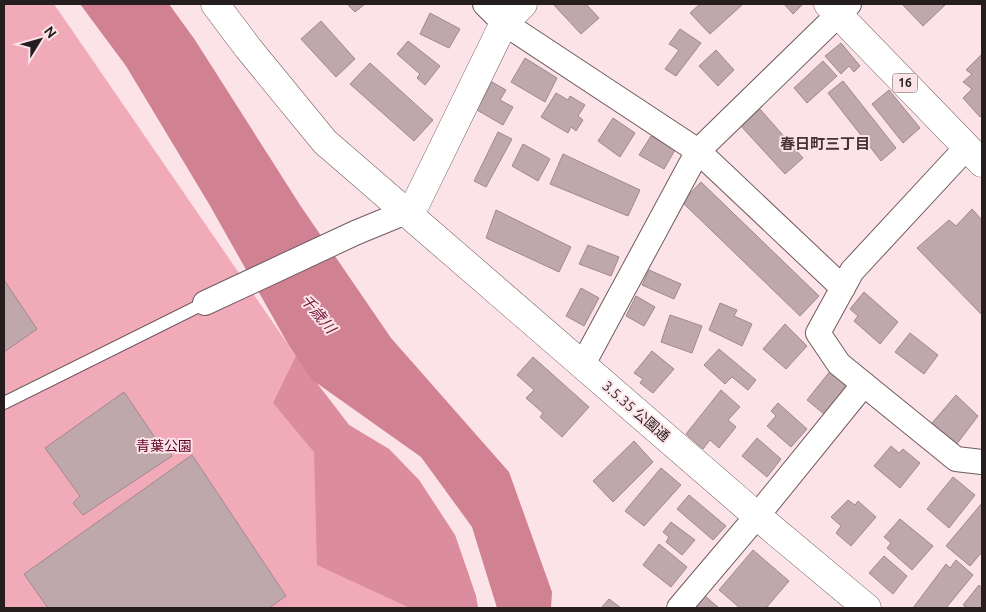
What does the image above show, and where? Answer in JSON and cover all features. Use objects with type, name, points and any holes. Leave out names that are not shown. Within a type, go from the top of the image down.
[{"type":"street","name":"3.5.35 公園通","points":[[215,4],[248,48],[325,142],[757,516],[867,608]]},
{"type":"street","points":[[485,4],[504,23],[698,151],[843,288]]},
{"type":"street","points":[[205,303],[355,233],[406,212],[416,203],[504,23],[523,4]]},
{"type":"street","points":[[583,364],[698,151],[839,7]]},
{"type":"street","name":"16","points":[[839,7],[975,155]]},
{"type":"street","points":[[975,155],[852,271],[818,333],[839,364],[956,459],[982,462]]},
{"type":"street","points":[[679,608],[757,516],[864,384]]},
{"type":"lane","points":[[4,402],[205,303]]},
{"type":"green space","name":"青葉公園","points":[[4,4],[54,4],[296,356],[349,425],[389,449],[419,480],[455,535],[476,596],[478,608],[4,608]]},
{"type":"shaded area","points":[[296,356],[349,425],[389,449],[419,480],[455,535],[476,596],[478,608],[410,608],[317,565],[314,452],[273,403]]},
{"type":"water","name":"千歳川","points":[[80,4],[169,4],[195,40],[300,205],[391,338],[509,472],[552,592],[551,608],[497,608],[472,527],[421,457],[311,379],[288,344],[209,204],[126,66]]},
{"type":"building","points":[[347,4],[365,4],[355,12]]},
{"type":"building","points":[[553,4],[586,4],[599,18],[581,34]]},
{"type":"building","points":[[700,4],[743,4],[710,34],[690,13]]},
{"type":"building","points":[[784,4],[803,4],[793,14]]},
{"type":"building","points":[[902,4],[944,4],[945,5],[923,26]]},
{"type":"building","points":[[430,13],[460,29],[449,48],[420,34]]},
{"type":"building","points":[[321,21],[355,59],[336,77],[301,39]]},
{"type":"building","points":[[680,29],[701,43],[676,76],[665,69],[679,50],[669,44]]},
{"type":"building","points":[[408,41],[440,66],[425,85],[417,78],[420,74],[397,54]]},
{"type":"building","points":[[841,43],[860,66],[854,72],[849,66],[841,74],[825,56]]},
{"type":"building","points":[[716,50],[734,70],[718,86],[699,66]]},
{"type":"building","points":[[982,54],[982,115],[980,117],[963,98],[972,89],[963,82],[972,74],[966,70]]},
{"type":"building","points":[[525,58],[557,78],[545,102],[511,82]]},
{"type":"building","points":[[823,61],[837,76],[807,103],[794,88]]},
{"type":"building","points":[[370,63],[433,120],[414,141],[350,84]]},
{"type":"building","points":[[843,81],[896,148],[881,161],[828,93]]},
{"type":"building","points":[[492,82],[506,90],[500,100],[513,107],[503,125],[477,110]]},
{"type":"building","points":[[889,90],[920,128],[903,143],[872,104]]},
{"type":"building","points":[[556,93],[568,100],[570,96],[585,105],[578,116],[583,120],[576,131],[571,127],[568,133],[541,117]]},
{"type":"building","points":[[759,108],[803,158],[785,174],[740,125]]},
{"type":"building","points":[[613,118],[635,133],[620,157],[598,141]]},
{"type":"building","points":[[498,132],[512,139],[486,187],[474,181]]},
{"type":"building","points":[[651,136],[675,150],[664,169],[639,155]]},
{"type":"building","points":[[523,144],[550,159],[538,181],[512,166]]},
{"type":"building","points":[[563,154],[640,190],[628,216],[550,184]]},
{"type":"building","points":[[701,182],[819,296],[800,316],[682,202]]},
{"type":"building","points":[[972,209],[982,220],[982,315],[917,248],[949,220],[956,226]]},
{"type":"building","points":[[496,210],[571,247],[559,272],[486,238]]},
{"type":"building","points":[[588,245],[619,257],[611,276],[579,264]]},
{"type":"building","points":[[649,270],[681,284],[674,299],[642,285]]},
{"type":"building","points":[[4,280],[37,329],[4,352]]},
{"type":"building","points":[[581,288],[599,298],[584,326],[566,316]]},
{"type":"building","points":[[864,292],[898,322],[880,344],[854,321],[858,316],[850,309]]},
{"type":"building","points":[[636,296],[655,307],[644,326],[626,316]]},
{"type":"building","points":[[720,303],[737,310],[734,316],[752,324],[742,346],[709,330]]},
{"type":"building","points":[[670,315],[702,326],[692,353],[661,342]]},
{"type":"building","points":[[785,324],[807,346],[786,369],[763,349]]},
{"type":"building","points":[[910,333],[938,355],[924,374],[895,352]]},
{"type":"building","points":[[719,349],[756,380],[748,390],[732,377],[725,384],[704,365]]},
{"type":"building","points":[[652,351],[674,369],[653,393],[640,383],[643,379],[634,373]]},
{"type":"building","points":[[533,357],[589,407],[562,437],[540,417],[543,413],[526,398],[534,390],[517,375]]},
{"type":"building","points":[[831,370],[849,385],[824,414],[807,400]]},
{"type":"building","points":[[721,390],[740,407],[728,420],[736,427],[719,448],[710,440],[703,449],[686,434]]},
{"type":"building","points":[[124,392],[158,442],[162,439],[172,456],[83,515],[73,503],[80,496],[45,448]]},
{"type":"building","points":[[956,395],[978,416],[956,445],[932,423]]},
{"type":"building","points":[[778,403],[807,429],[791,447],[767,426],[776,416],[771,411]]},
{"type":"building","points":[[757,438],[781,459],[767,477],[742,456]]},
{"type":"building","points":[[634,441],[653,462],[613,502],[593,481]]},
{"type":"building","points":[[891,446],[899,453],[903,449],[920,463],[900,488],[874,466]]},
{"type":"building","points":[[192,455],[286,596],[269,608],[48,608],[24,574]]},
{"type":"building","points":[[661,468],[681,485],[644,526],[625,511]]},
{"type":"building","points":[[953,477],[975,495],[949,528],[927,509]]},
{"type":"building","points":[[689,495],[726,526],[713,540],[677,509]]},
{"type":"building","points":[[848,500],[855,505],[858,501],[876,517],[851,546],[836,533],[841,526],[831,517]]},
{"type":"building","points":[[982,503],[982,552],[970,566],[946,546]]},
{"type":"building","points":[[900,519],[933,546],[912,570],[887,548],[891,543],[884,537]]},
{"type":"building","points":[[671,522],[695,540],[682,555],[666,542],[669,537],[663,532]]},
{"type":"building","points":[[659,544],[687,567],[671,587],[643,565]]},
{"type":"building","points":[[753,550],[789,581],[766,608],[740,608],[719,590]]},
{"type":"building","points":[[884,556],[907,576],[893,594],[869,573]]},
{"type":"building","points":[[956,560],[973,575],[946,608],[913,608],[946,564],[950,568]]},
{"type":"building","points":[[979,585],[982,588],[982,608],[968,608],[963,605]]},
{"type":"building","points":[[705,596],[719,608],[695,608]]},
{"type":"building","points":[[609,599],[621,608],[601,608]]},
{"type":"district","name":"春日町三丁目","points":[[825,144]]}]
